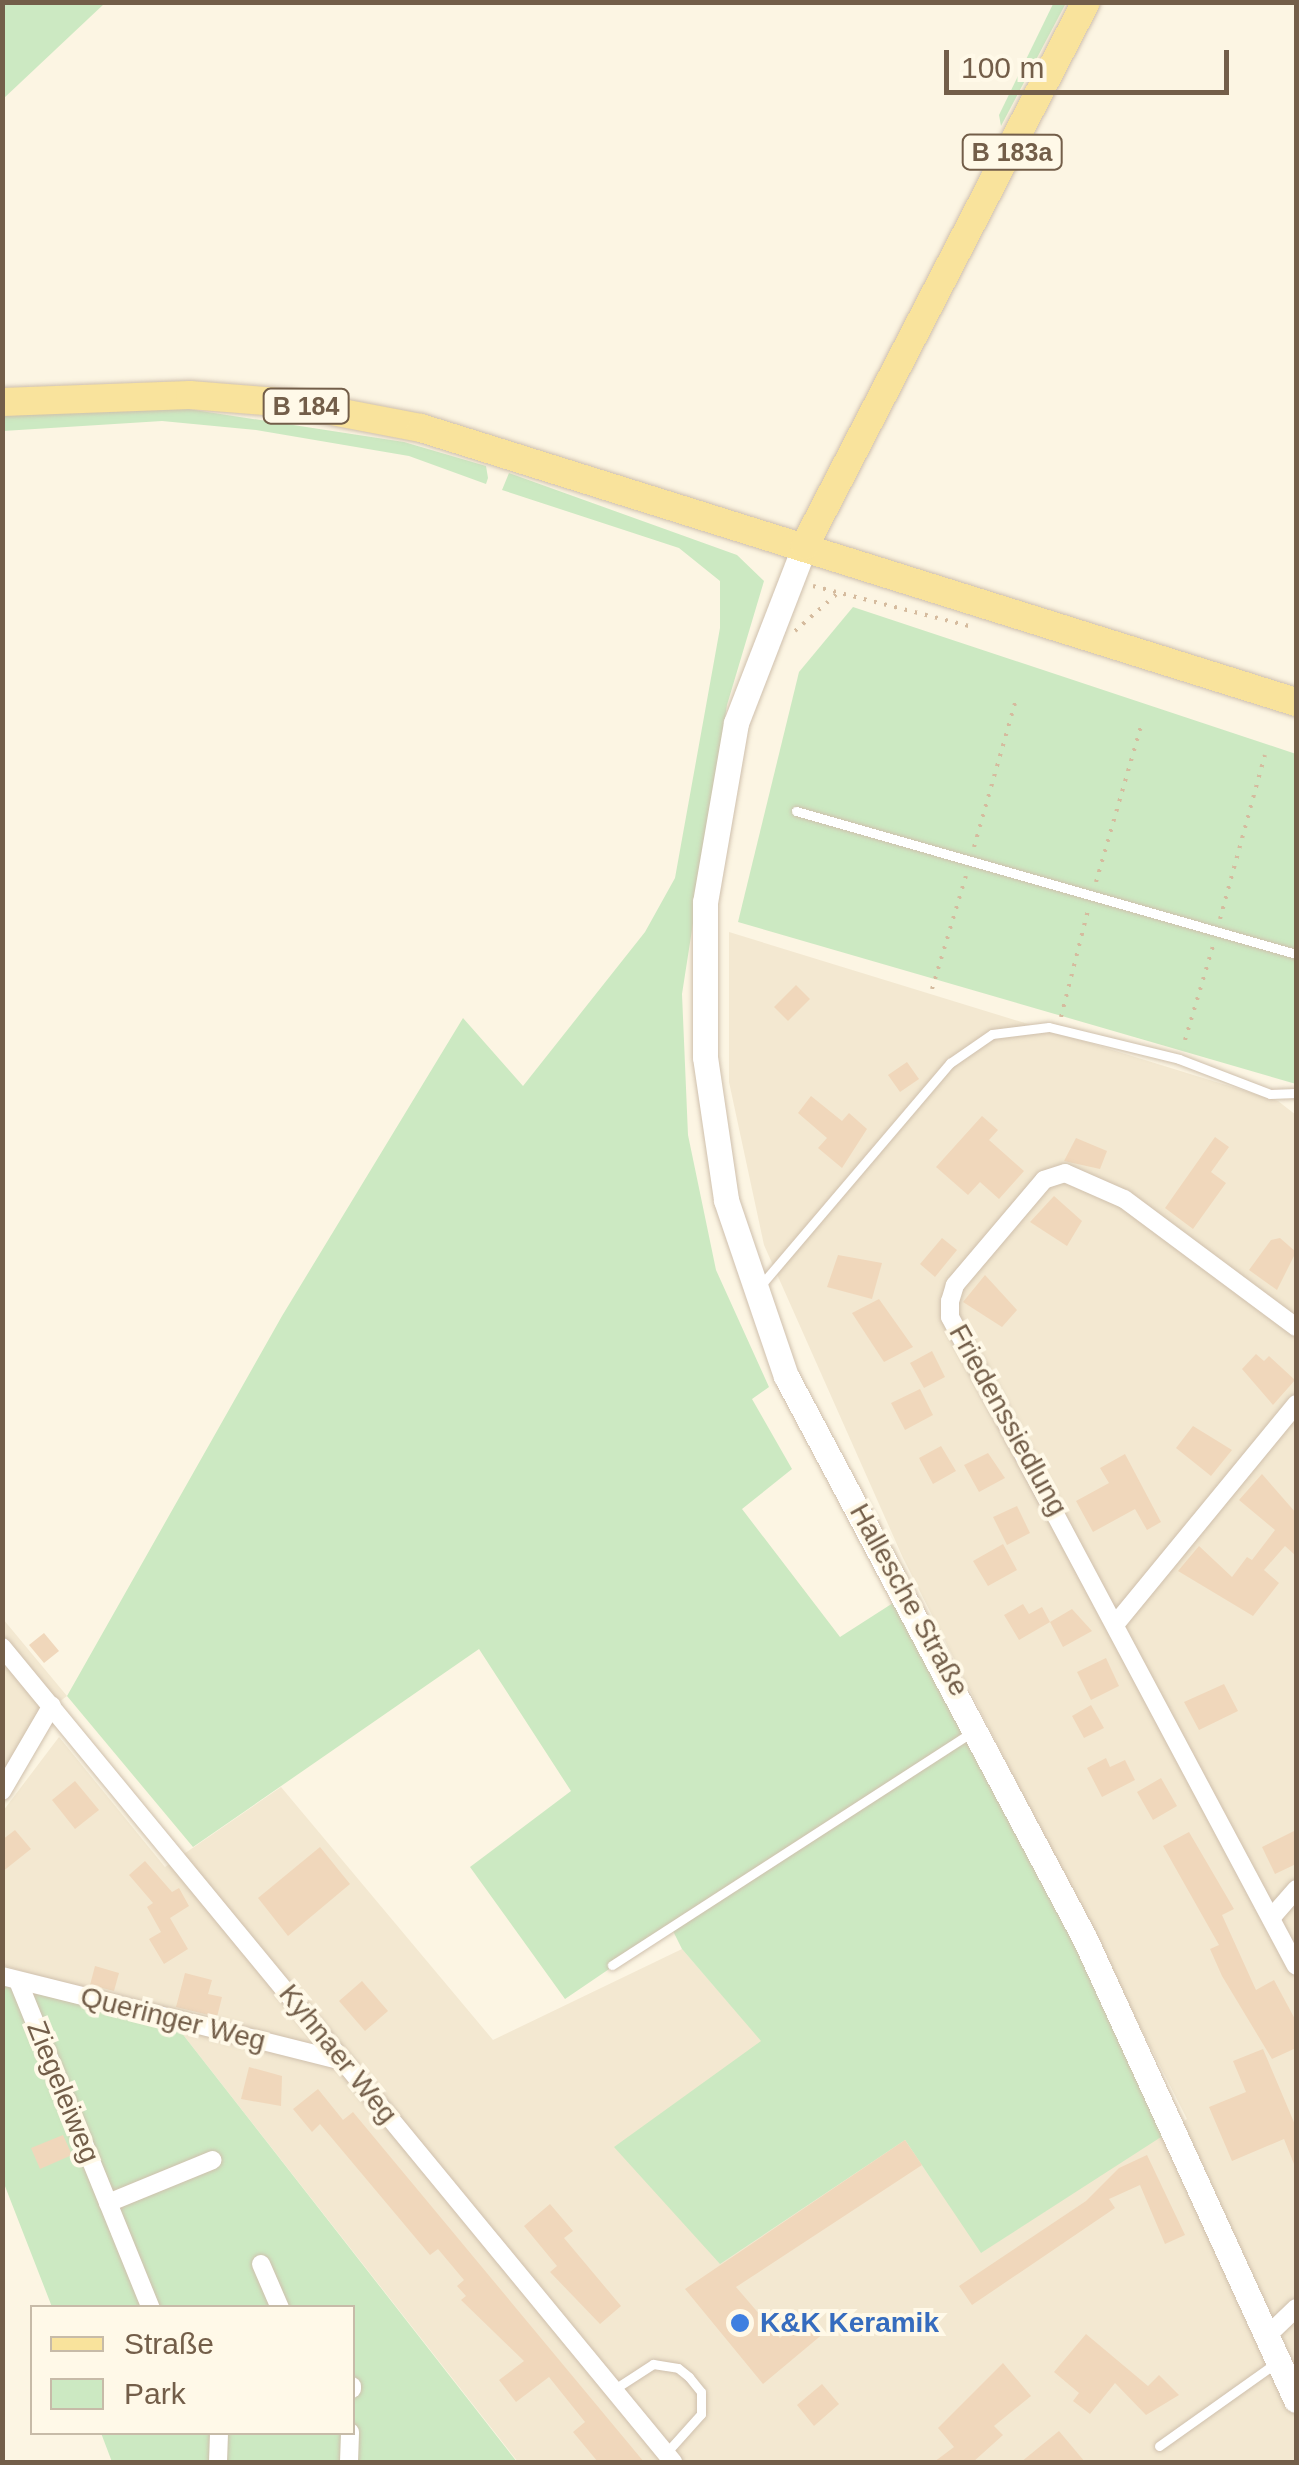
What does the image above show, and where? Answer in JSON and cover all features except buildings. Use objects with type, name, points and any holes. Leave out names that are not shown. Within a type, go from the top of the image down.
[{"type":"main road","name":"B 183a","points":[[805,545],[1086,2]]},
{"type":"main road","name":"B 184","points":[[2,402],[190,395],[359,414],[805,545]]},
{"type":"main road","points":[[805,545],[1296,702]]},
{"type":"street","name":"Hallesche Straße","points":[[805,545],[753,667],[729,756],[705,902],[702,1007],[716,1153],[753,1294],[786,1376],[979,1728],[1151,2076],[1296,2400]]},
{"type":"street","name":"Friedenssiedlung","points":[[1296,1327],[1124,1199],[1065,1173],[1044,1180],[955,1285],[950,1317],[1118,1621],[1296,1966]]},
{"type":"street","points":[[1118,1621],[1296,1404]]},
{"type":"street","name":"Kyhnaer Weg","points":[[2,1647],[670,2458]]},
{"type":"street","points":[[2,1791],[52,1705]]},
{"type":"street","points":[[1272,1917],[1296,1888]]},
{"type":"street","name":"Queringer Weg","points":[[10,1978],[343,2061]]},
{"type":"street","name":"Ziegeleiweg","points":[[10,1978],[150,2305]]},
{"type":"street","points":[[108,2203],[212,2160]]},
{"type":"street","points":[[262,2264],[279,2305]]},
{"type":"street","points":[[1268,2335],[1296,2308]]},
{"type":"street","points":[[218,2462],[219,2435]]},
{"type":"street","points":[[349,2462],[350,2435]]},
{"type":"lane","points":[[796,811],[1296,954]]},
{"type":"lane","points":[[753,1294],[950,1062],[992,1034],[1048,1026],[1179,1059],[1270,1094],[1296,1093]]},
{"type":"lane","points":[[612,1965],[979,1728]]},
{"type":"lane","points":[[1159,2446],[1279,2360]]},
{"type":"lane","points":[[613,2390],[653,2364],[678,2368],[700,2392],[702,2414],[670,2458]]},
{"type":"path","points":[[2,10],[10,2]]},
{"type":"path","points":[[790,635],[840,591]]},
{"type":"path","points":[[1059,1023],[1142,723]]},
{"type":"path","points":[[1184,1040],[1264,755]]},
{"type":"shaded area","points":[[729,932],[1278,1101],[1296,1115],[1296,2462],[518,2462],[170,2018],[3,1965],[3,1811],[59,1737],[165,1867],[281,1787],[493,2040],[682,1949],[762,2041],[905,2140],[982,2252],[1187,2119],[903,1558],[764,1245],[729,1082]]},
{"type":"shaded area","points":[[3,1619],[67,1696],[31,1723],[3,1775]]},
{"type":"green space","points":[[3,2],[105,2],[105,3],[3,99]]},
{"type":"green space","points":[[1054,2],[1066,3],[1001,126],[999,115]]},
{"type":"green space","points":[[175,407],[404,442],[486,466],[488,478],[486,484],[409,456],[256,430],[162,421],[3,431],[2,416]]},
{"type":"green space","points":[[509,473],[737,555],[764,581],[727,705],[682,994],[688,1135],[716,1270],[769,1387],[752,1399],[792,1469],[742,1509],[840,1637],[907,1594],[1175,2128],[981,2253],[905,2140],[720,2264],[614,2147],[761,2041],[682,1949],[671,1927],[565,1999],[470,1867],[571,1791],[479,1649],[193,1847],[67,1696],[282,1316],[463,1018],[523,1086],[645,932],[675,878],[720,628],[720,581],[679,548],[502,490]]},
{"type":"green space","points":[[853,607],[1296,754],[1296,1084],[738,922],[799,672]]},
{"type":"green space","points":[[3,1978],[170,2018],[517,2462],[112,2462],[102,2435],[355,2435],[355,2305],[51,2305],[3,2181]]},
{"type":"place","name":"K&K Keramik","points":[[740,2323]]}]
